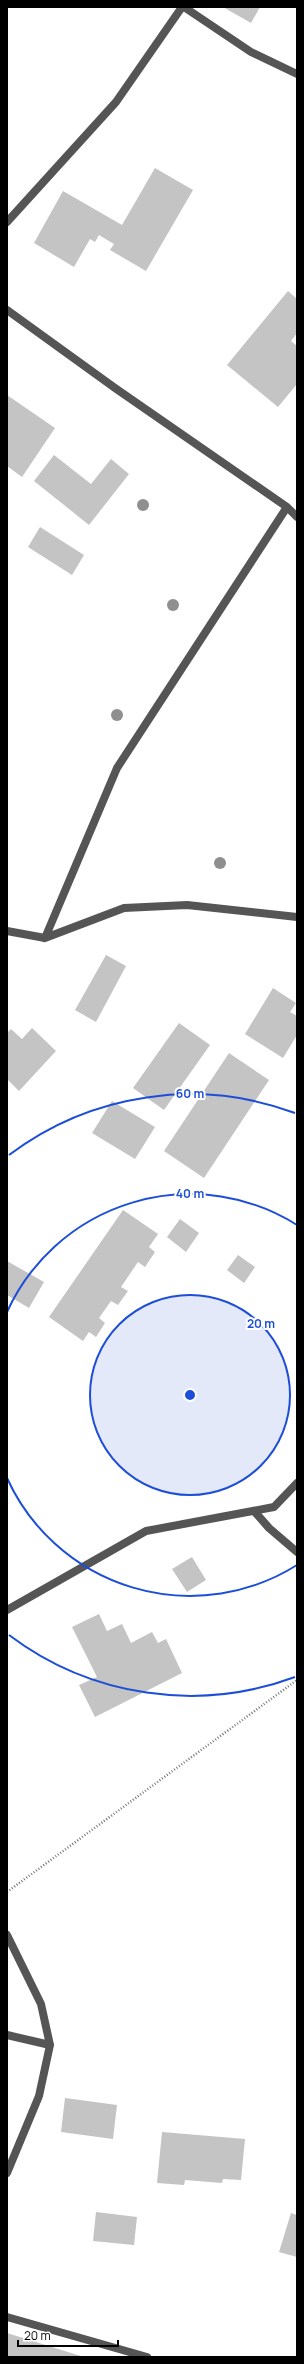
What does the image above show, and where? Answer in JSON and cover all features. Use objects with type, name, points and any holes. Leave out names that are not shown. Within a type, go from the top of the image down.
[{"type":"street","points":[[7,222],[116,102],[183,7],[251,52],[297,74]]},
{"type":"street","points":[[7,310],[115,388],[287,507],[297,517]]},
{"type":"street","points":[[45,938],[117,768],[287,507]]},
{"type":"street","points":[[7,931],[45,938],[124,908],[187,905],[297,917]]},
{"type":"street","points":[[7,1610],[146,1531],[274,1507],[297,1483]]},
{"type":"street","points":[[254,1511],[269,1528],[297,1552]]},
{"type":"street","points":[[7,1935],[41,2004],[50,2045],[38,2096],[7,2173]]},
{"type":"street","points":[[7,2035],[50,2045]]},
{"type":"street","points":[[7,2317],[147,2357]]},
{"type":"path","points":[[7,1892],[297,1680]]},
{"type":"building","points":[[223,7],[260,7],[251,23]]},
{"type":"building","points":[[155,168],[193,190],[146,271],[110,250],[114,244],[99,235],[95,242],[90,239],[74,267],[34,243],[63,191],[122,225]]},
{"type":"building","points":[[288,291],[297,299],[297,333],[291,341],[297,346],[297,384],[278,407],[227,365]]},
{"type":"building","points":[[7,395],[55,428],[22,477],[7,466]]},
{"type":"building","points":[[54,455],[91,484],[111,459],[129,474],[89,525],[34,481]]},
{"type":"building","points":[[40,527],[84,555],[72,575],[28,547]]},
{"type":"building","points":[[106,955],[126,966],[96,1022],[75,1010]]},
{"type":"building","points":[[273,988],[296,1003],[290,1012],[297,1016],[297,1035],[283,1058],[245,1034]]},
{"type":"building","points":[[179,1023],[210,1045],[164,1110],[133,1088]]},
{"type":"building","points":[[32,1028],[56,1051],[19,1091],[7,1079],[7,1033],[11,1029],[22,1039]]},
{"type":"building","points":[[229,1053],[269,1080],[204,1178],[164,1151]]},
{"type":"building","points":[[112,1101],[155,1127],[135,1159],[92,1133]]},
{"type":"building","points":[[123,1210],[158,1234],[149,1247],[155,1252],[145,1267],[138,1262],[121,1287],[128,1291],[118,1305],[111,1301],[99,1318],[105,1323],[96,1337],[89,1332],[83,1341],[49,1317]]},
{"type":"building","points":[[180,1219],[199,1233],[186,1252],[167,1237]]},
{"type":"building","points":[[238,1255],[255,1267],[244,1283],[227,1270]]},
{"type":"building","points":[[7,1261],[44,1282],[29,1308],[7,1295]]},
{"type":"building","points":[[192,1557],[206,1580],[187,1592],[172,1569]]},
{"type":"building","points":[[99,1614],[107,1631],[122,1624],[131,1643],[152,1632],[158,1643],[166,1639],[182,1673],[95,1717],[79,1685],[97,1677],[72,1627]]},
{"type":"building","points":[[65,2098],[117,2105],[113,2139],[61,2132]]},
{"type":"building","points":[[162,2132],[245,2139],[241,2180],[223,2179],[222,2183],[185,2180],[184,2185],[157,2183]]},
{"type":"building","points":[[96,2212],[137,2217],[134,2245],[93,2241]]},
{"type":"building","points":[[291,2213],[297,2215],[297,2257],[279,2252]]},
{"type":"building","points":[[7,2333],[84,2357],[7,2357]]}]
